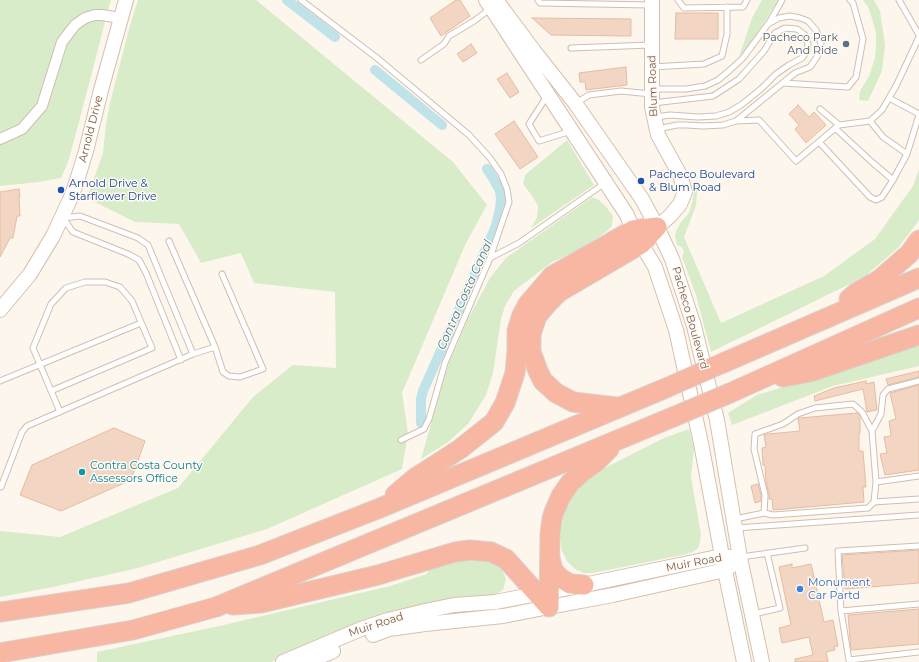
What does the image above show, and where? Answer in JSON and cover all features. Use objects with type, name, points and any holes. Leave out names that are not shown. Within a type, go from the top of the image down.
[{"type":"highway","points":[[380,508],[415,478],[460,449],[494,422],[505,404],[514,373],[517,350],[517,331],[522,315],[528,304],[552,276],[657,227]]},
{"type":"highway","points":[[620,407],[573,402],[556,393],[543,381],[538,371],[531,352],[531,334],[537,316],[559,292],[637,237]]},
{"type":"highway","points":[[823,320],[856,293],[879,280],[909,254],[919,240]]},
{"type":"highway","points":[[0,612],[129,593],[260,555],[380,508],[666,388],[919,278]]},
{"type":"highway","points":[[0,653],[133,630],[216,606],[730,393],[919,308]]},
{"type":"highway","points":[[758,380],[810,372],[919,335]]},
{"type":"highway","points":[[545,598],[550,557],[550,534],[552,519],[561,496],[570,483],[596,462],[619,440]]},
{"type":"highway","points":[[216,606],[261,603],[378,575],[455,552],[470,550],[492,552],[506,559],[545,598]]},
{"type":"highway","points":[[550,557],[553,570],[559,577],[570,584],[584,585]]},
{"type":"main road","name":"Arnold Drive","points":[[0,310],[30,274],[62,218],[78,178],[84,158],[126,0]]},
{"type":"main road","name":"Pacheco Boulevard","points":[[491,3],[548,95],[627,215],[637,237],[655,267],[676,330],[701,443],[744,662]]},
{"type":"main road","name":"Pacheco Boulevard","points":[[491,3],[534,51],[575,103],[642,199],[672,259],[694,326],[716,420],[740,558],[762,662]]},
{"type":"main road","name":"Blum Road","points":[[652,3],[652,96],[655,123],[658,135],[680,175],[684,192],[680,204],[670,216],[657,227]]},
{"type":"main road","name":"Muir Road","points":[[308,662],[360,639],[389,630],[426,624],[503,616],[545,598],[584,585],[722,556],[740,558]]},
{"type":"main road","name":"Muir Road","points":[[283,662],[361,629],[388,620],[425,611],[454,605],[545,598],[613,595],[725,570],[740,558]]},
{"type":"street","points":[[0,139],[22,130],[42,106],[62,42],[75,25],[85,18],[95,15],[120,18]]},
{"type":"lane","points":[[301,0],[376,58],[469,135],[490,158],[501,174],[507,189],[509,202],[490,258],[444,363],[429,419],[424,429],[401,440]]},
{"type":"lane","points":[[538,0],[540,3],[652,3]]},
{"type":"lane","points":[[678,0],[684,8],[743,7],[747,0]]},
{"type":"lane","points":[[652,96],[705,86],[718,80],[743,58],[768,24],[782,0]]},
{"type":"lane","points":[[783,83],[848,86],[856,77],[863,39],[853,3],[850,0]]},
{"type":"lane","points":[[736,120],[759,120],[796,161],[837,126],[870,121],[882,110],[896,86],[919,36],[899,0]]},
{"type":"lane","points":[[421,60],[444,44],[449,36],[474,21],[491,3]]},
{"type":"lane","points":[[652,67],[704,64],[722,56],[727,34],[727,7]]},
{"type":"lane","points":[[655,123],[703,126],[723,125],[736,120],[795,73],[810,66],[817,57],[821,43],[816,30],[808,21],[790,16],[779,18],[768,24]]},
{"type":"lane","points":[[575,103],[589,95],[621,91],[652,96],[713,96],[739,79],[764,51],[775,33],[785,28],[797,29],[805,35],[808,44],[807,51],[802,58],[776,74],[742,105],[729,112],[716,116],[698,117],[670,115],[655,123]]},
{"type":"lane","points":[[571,48],[652,45]]},
{"type":"lane","points":[[548,95],[529,124],[539,141],[572,131]]},
{"type":"lane","points":[[819,142],[870,197],[876,200],[882,197],[907,154],[919,114],[889,98]]},
{"type":"lane","points":[[820,109],[873,163],[893,180]]},
{"type":"lane","points":[[870,121],[883,137],[907,154]]},
{"type":"lane","points":[[490,258],[519,243],[606,182]]},
{"type":"lane","points":[[62,218],[80,216],[138,238],[148,245],[193,354]]},
{"type":"lane","points":[[62,218],[73,232],[128,254],[139,260],[146,273],[181,360]]},
{"type":"lane","points":[[169,241],[215,347],[223,372],[229,376],[240,377],[263,368],[222,274]]},
{"type":"lane","points":[[51,391],[152,348],[132,301],[120,286],[105,282],[85,282],[66,288],[51,304],[33,348],[40,365],[51,391],[60,412]]},
{"type":"lane","points":[[0,381],[141,323]]},
{"type":"lane","points":[[0,487],[22,432],[26,426],[193,354],[215,347]]},
{"type":"lane","points":[[872,431],[881,414],[883,395],[888,389],[919,381]]},
{"type":"lane","points":[[734,523],[764,513],[774,515],[868,508],[874,502],[876,482],[872,431],[862,412],[853,404],[815,408],[798,414],[783,424],[755,434],[754,449],[765,495],[764,513]]},
{"type":"lane","points":[[876,482],[919,476]]},
{"type":"lane","points":[[874,502],[919,499]]},
{"type":"lane","points":[[734,523],[919,515]]},
{"type":"lane","points":[[919,546],[838,551],[841,611],[849,660],[919,652]]},
{"type":"lane","points":[[740,558],[805,548]]},
{"type":"lane","points":[[752,614],[780,608],[767,553]]},
{"type":"lane","points":[[841,611],[919,604]]},
{"type":"green space","points":[[0,0],[111,0],[68,162],[61,178],[0,186]]},
{"type":"green space","points":[[138,0],[256,0],[453,162],[487,205],[466,243],[402,393],[408,433],[402,469],[267,529],[138,568],[0,597],[0,531],[60,537],[178,488],[253,397],[293,365],[336,368],[335,292],[254,283],[241,253],[201,263],[179,224],[135,222],[87,198],[103,153],[110,103]]},
{"type":"green space","points":[[762,0],[778,0],[754,39],[739,57],[752,18]]},
{"type":"green space","points":[[863,0],[874,0],[880,11],[885,45],[882,71],[868,101],[859,100],[860,91],[869,76],[875,58],[876,33],[869,9]]},
{"type":"green space","points":[[567,140],[594,185],[531,228],[537,217],[538,206],[523,184],[525,175]]},
{"type":"green space","points":[[919,169],[919,220],[898,248],[864,277],[711,352],[696,295],[682,257],[684,252],[682,247],[677,245],[675,236],[681,222],[689,213],[695,185],[698,180],[696,206],[684,237],[721,323],[824,276],[875,239],[913,186]]},
{"type":"green space","points":[[592,197],[599,200],[613,216],[612,226],[606,232],[575,252],[552,262],[514,291],[505,306],[501,319],[493,373],[486,395],[468,424],[448,442],[421,459],[447,368],[469,317],[490,278],[506,258]]},
{"type":"green space","points":[[919,343],[919,366],[833,386],[732,425],[728,413],[757,395],[860,364]]},
{"type":"green space","points":[[689,429],[694,448],[691,477],[701,535],[699,547],[693,552],[682,555],[593,573],[584,573],[575,569],[567,561],[562,551],[560,537],[567,506],[574,495],[584,483],[605,468],[664,438]]},
{"type":"green space","points":[[472,558],[487,560],[501,567],[506,579],[503,590],[493,596],[353,626],[271,662],[97,662],[97,652],[224,625],[390,586],[427,574],[430,567]]},
{"type":"building","points":[[456,0],[460,0],[470,16],[441,36],[430,18]]},
{"type":"building","points":[[676,13],[718,13],[718,39],[675,39]]},
{"type":"building","points":[[532,18],[631,19],[631,36],[551,35]]},
{"type":"building","points":[[471,44],[477,53],[463,62],[457,54]]},
{"type":"building","points":[[626,67],[627,85],[586,90],[585,82],[580,82],[579,73]]},
{"type":"building","points":[[507,73],[519,92],[510,98],[497,79]]},
{"type":"building","points":[[798,105],[809,117],[814,112],[826,125],[806,143],[795,129],[799,125],[789,114]]},
{"type":"building","points":[[514,121],[538,157],[520,169],[495,134]]},
{"type":"building","points":[[19,189],[20,216],[17,216],[13,238],[10,238],[0,257],[0,192]]},
{"type":"building","points":[[919,371],[919,377],[888,385],[886,379]]},
{"type":"building","points":[[866,381],[866,384],[874,382],[877,410],[867,412],[863,389],[815,401],[814,396],[834,388]]},
{"type":"building","points":[[919,385],[919,470],[885,475],[880,454],[887,453],[884,437],[891,436],[889,421],[896,419],[890,393]]},
{"type":"building","points":[[857,413],[860,416],[859,451],[863,451],[866,487],[863,487],[864,502],[773,510],[772,499],[769,499],[765,465],[763,465],[762,448],[766,447],[764,435],[800,431],[799,418]]},
{"type":"building","name":"Contra Costa County Assessors Office","points":[[114,428],[145,441],[131,480],[61,511],[20,495],[32,465]]},
{"type":"building","points":[[758,484],[761,501],[755,503],[751,486]]},
{"type":"building","points":[[919,550],[919,583],[845,589],[842,555]]},
{"type":"building","points":[[792,564],[792,568],[811,564],[824,622],[833,620],[838,646],[834,647],[835,650],[826,652],[828,662],[795,662],[795,659],[813,655],[809,637],[782,643],[779,628],[791,625],[779,567]]},
{"type":"building","points":[[919,609],[919,644],[851,650],[848,615]]},
{"type":"waterway","name":"Contra Costa Canal","points":[[287,0],[335,37]]},
{"type":"waterway","name":"Contra Costa Canal","points":[[375,70],[442,125]]},
{"type":"waterway","name":"Contra Costa Canal","points":[[421,423],[421,399],[423,391],[496,226],[500,209],[500,191],[487,169]]},
{"type":"place","name":"Pacheco Park And Ride","points":[[846,44]]},
{"type":"place","name":"Pacheco Boulevard & Blum Road","points":[[641,181]]},
{"type":"place","name":"Arnold Drive & Starflower Drive","points":[[61,190]]},
{"type":"place","name":"Contra Costa County Assessors Office","points":[[82,472]]},
{"type":"place","name":"Monument Car Partd","points":[[800,589]]}]
